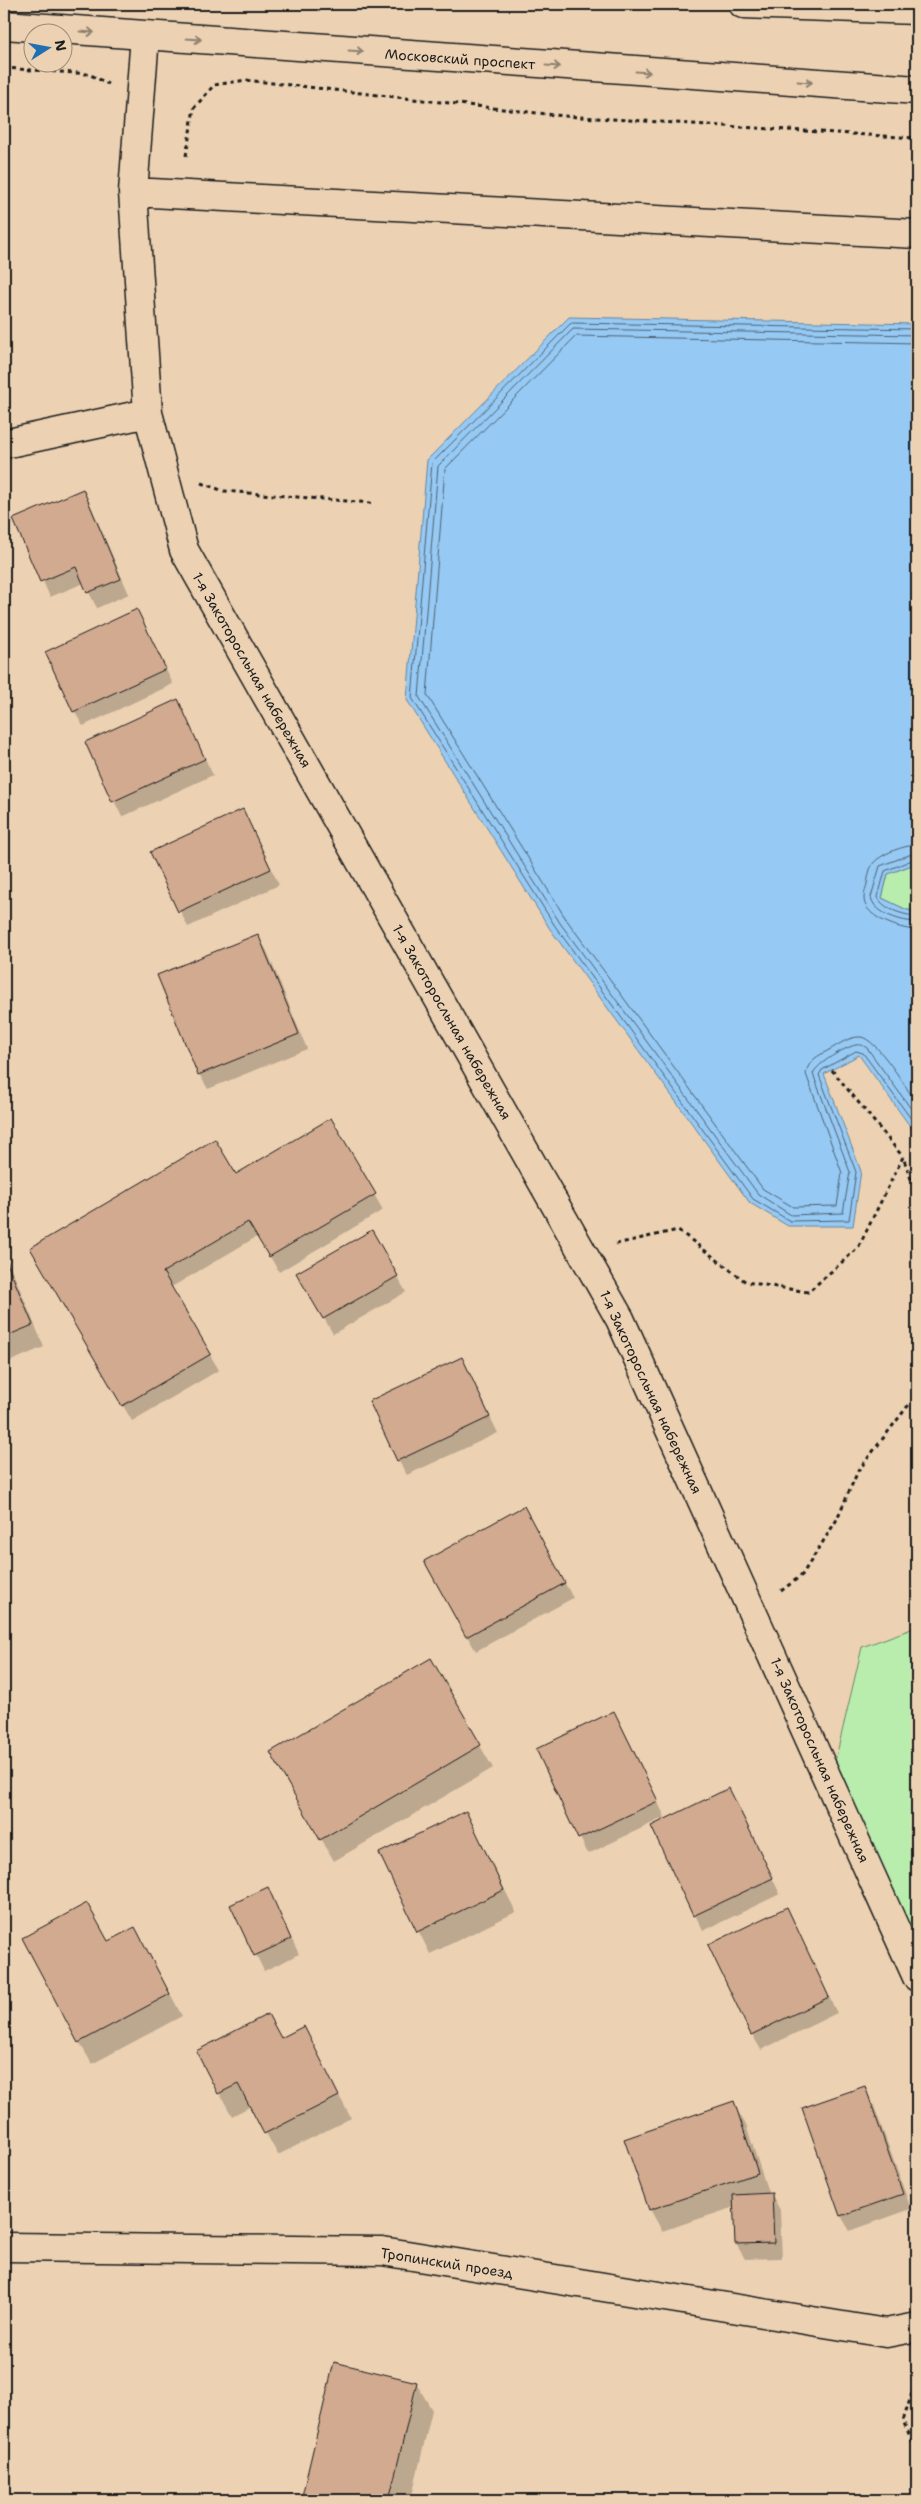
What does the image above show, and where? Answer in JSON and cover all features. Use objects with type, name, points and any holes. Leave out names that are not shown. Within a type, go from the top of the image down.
[{"type":"street","points":[[743,4],[917,10]]},
{"type":"street","name":"Московский проспект","points":[[4,25],[917,90]]},
{"type":"street","name":"1-я Закоторосльная набережная","points":[[145,36],[133,192],[148,413],[184,550],[620,1319],[917,1977]]},
{"type":"street","points":[[133,192],[917,234]]},
{"type":"street","points":[[4,444],[148,413]]},
{"type":"street","name":"Тропинский проезд","points":[[4,2247],[382,2252],[886,2333],[917,2327]]},
{"type":"path","points":[[4,68],[89,74],[111,86]]},
{"type":"path","points":[[186,156],[194,108],[214,85],[246,80],[564,116],[917,138]]},
{"type":"path","points":[[198,482],[224,491],[371,503]]},
{"type":"path","points":[[832,1070],[903,1158],[917,1195]]},
{"type":"path","points":[[611,1245],[678,1230],[746,1282],[808,1292],[858,1248],[903,1158]]},
{"type":"path","points":[[775,1596],[802,1575],[836,1521],[858,1471],[907,1407],[917,1398]]},
{"type":"path","points":[[917,2378],[903,2422],[917,2451]]},
{"type":"green space","points":[[917,863],[917,911],[907,910],[882,898],[888,874]]},
{"type":"green space","points":[[917,1627],[917,1943],[834,1766],[862,1647]]},
{"type":"water","points":[[569,317],[917,324],[917,863],[888,874],[882,898],[907,910],[917,911],[917,1136],[859,1055],[824,1074],[861,1171],[853,1226],[788,1226],[750,1203],[550,929],[407,700],[427,460]]},
{"type":"building","points":[[83,489],[121,579],[87,593],[76,567],[40,582],[13,519]]},
{"type":"building","points":[[137,609],[166,669],[73,712],[45,652]]},
{"type":"building","points":[[178,699],[205,759],[112,802],[85,742]]},
{"type":"building","points":[[243,809],[271,869],[178,912],[150,852]]},
{"type":"building","points":[[258,934],[299,1034],[198,1075],[157,975]]},
{"type":"building","points":[[331,1118],[376,1194],[269,1257],[248,1222],[163,1272],[211,1354],[122,1406],[30,1248],[215,1139],[236,1174]]},
{"type":"building","points":[[372,1230],[398,1276],[323,1319],[296,1273]]},
{"type":"building","points":[[4,1256],[33,1325],[4,1337]]},
{"type":"building","points":[[462,1357],[490,1417],[397,1461],[369,1401]]},
{"type":"building","points":[[524,1506],[565,1583],[466,1637],[424,1561]]},
{"type":"building","points":[[431,1658],[481,1745],[320,1840],[270,1752]]},
{"type":"building","points":[[614,1711],[658,1801],[578,1839],[536,1749]]},
{"type":"building","points":[[729,1788],[773,1878],[693,1916],[651,1826]]},
{"type":"building","points":[[466,1811],[504,1890],[417,1932],[379,1853]]},
{"type":"building","points":[[268,1887],[291,1939],[254,1956],[230,1905]]},
{"type":"building","points":[[87,1903],[108,1941],[135,1927],[170,1994],[78,2043],[22,1938]]},
{"type":"building","points":[[787,1907],[829,1997],[751,2035],[708,1945]]},
{"type":"building","points":[[268,2014],[281,2038],[304,2026],[339,2096],[264,2134],[238,2084],[218,2094],[196,2051]]},
{"type":"building","points":[[865,2086],[903,2194],[840,2216],[802,2108]]},
{"type":"building","points":[[734,2101],[758,2173],[649,2210],[624,2139]]},
{"type":"building","points":[[772,2193],[774,2243],[735,2244],[733,2195]]},
{"type":"building","points":[[334,2362],[417,2382],[389,2500],[301,2500]]}]
